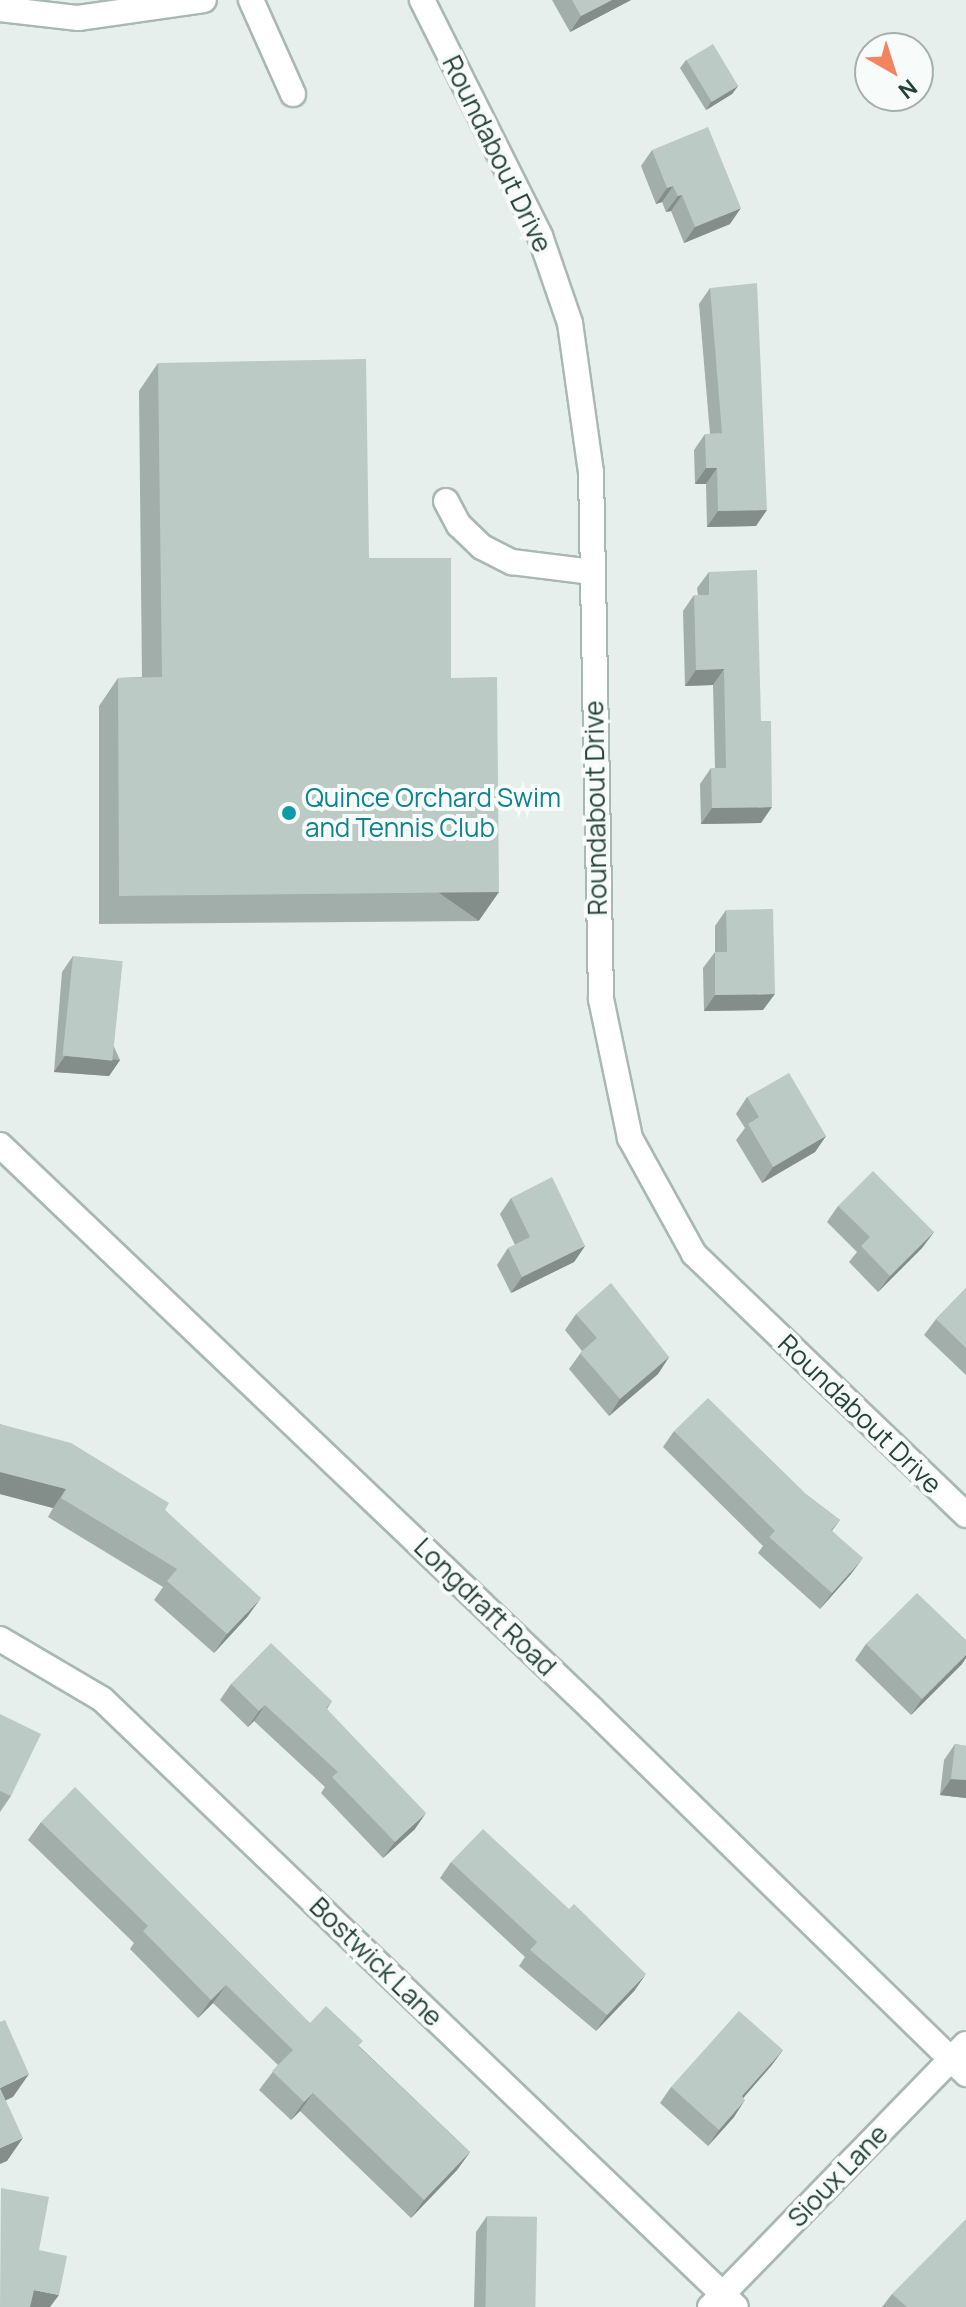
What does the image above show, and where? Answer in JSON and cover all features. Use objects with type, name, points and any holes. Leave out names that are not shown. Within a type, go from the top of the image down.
[{"type":"street","points":[[0,9],[78,18],[204,0]]},
{"type":"street","points":[[251,0],[293,94]]},
{"type":"street","name":"Roundabout Drive","points":[[422,0],[540,236],[570,323],[591,472],[601,999],[630,1138],[694,1254],[966,1515]]},
{"type":"street","points":[[446,501],[459,525],[492,552],[512,562],[592,572]]},
{"type":"street","name":"Longdraft Road","points":[[0,1145],[961,2059]]},
{"type":"street","name":"Bostwick Lane","points":[[0,1639],[102,1699],[722,2303]]},
{"type":"street","name":"Sioux Lane","points":[[722,2303],[961,2059]]},
{"type":"building","points":[[572,0],[612,0],[581,16]]},
{"type":"building","points":[[713,44],[738,86],[712,102],[686,60]]},
{"type":"building","points":[[708,127],[741,208],[695,227],[682,195],[678,196],[673,186],[667,188],[652,150]]},
{"type":"building","points":[[757,283],[767,510],[718,511],[717,468],[706,468],[705,434],[722,433],[710,288]]},
{"type":"building","points":[[366,359],[369,558],[451,558],[451,678],[497,677],[499,892],[119,896],[118,678],[162,677],[158,363]]},
{"type":"building","points":[[757,570],[761,721],[771,721],[772,807],[712,808],[711,768],[726,768],[724,669],[696,670],[694,595],[709,595],[709,572]]},
{"type":"building","points":[[773,909],[775,994],[715,995],[715,952],[727,952],[726,910]]},
{"type":"building","points":[[73,956],[123,961],[112,1061],[63,1055]]},
{"type":"building","points":[[789,1073],[826,1136],[773,1167],[748,1124],[759,1117],[747,1097]]},
{"type":"building","points":[[873,1171],[934,1232],[890,1276],[861,1246],[870,1237],[838,1206]]},
{"type":"building","points":[[552,1177],[585,1246],[522,1277],[508,1248],[530,1237],[511,1198]]},
{"type":"building","points":[[611,1283],[669,1357],[620,1399],[580,1353],[597,1338],[576,1314]]},
{"type":"building","points":[[966,1288],[966,1348],[936,1319]]},
{"type":"building","points":[[708,1398],[807,1495],[840,1520],[831,1530],[863,1558],[832,1593],[769,1537],[775,1531],[674,1431]]},
{"type":"building","points":[[0,1424],[71,1443],[169,1503],[165,1510],[261,1598],[227,1634],[167,1581],[177,1569],[61,1498],[66,1489],[0,1472]]},
{"type":"building","points":[[917,1593],[966,1640],[966,1655],[922,1699],[866,1644]]},
{"type":"building","points":[[271,1643],[332,1701],[326,1708],[426,1813],[395,1842],[332,1777],[338,1772],[265,1705],[259,1711],[231,1684]]},
{"type":"building","points":[[0,1714],[41,1734],[11,1796],[0,1791]]},
{"type":"building","points":[[955,1744],[966,1746],[966,1780],[951,1779]]},
{"type":"building","points":[[75,1787],[310,2023],[326,2006],[363,2041],[358,2046],[470,2152],[424,2200],[313,2093],[304,2102],[272,2071],[293,2050],[226,1985],[211,2000],[143,1931],[148,1926],[41,1822]]},
{"type":"building","points":[[483,1829],[569,1909],[574,1904],[646,1974],[607,2015],[530,1950],[537,1942],[451,1862]]},
{"type":"building","points":[[739,2011],[783,2050],[742,2096],[745,2100],[719,2130],[671,2087]]},
{"type":"building","points":[[5,2020],[29,2074],[0,2088],[0,2022]]},
{"type":"building","points":[[0,2088],[23,2138],[0,2148]]},
{"type":"building","points":[[1,2188],[49,2197],[39,2250],[67,2256],[59,2295],[34,2290],[30,2307],[0,2307]]},
{"type":"building","points":[[487,2216],[537,2217],[535,2307],[485,2307]]},
{"type":"building","points":[[966,2219],[966,2307],[907,2307],[892,2294]]},
{"type":"place","name":"Quince Orchard Swim and Tennis Club","points":[[289,813]]}]
